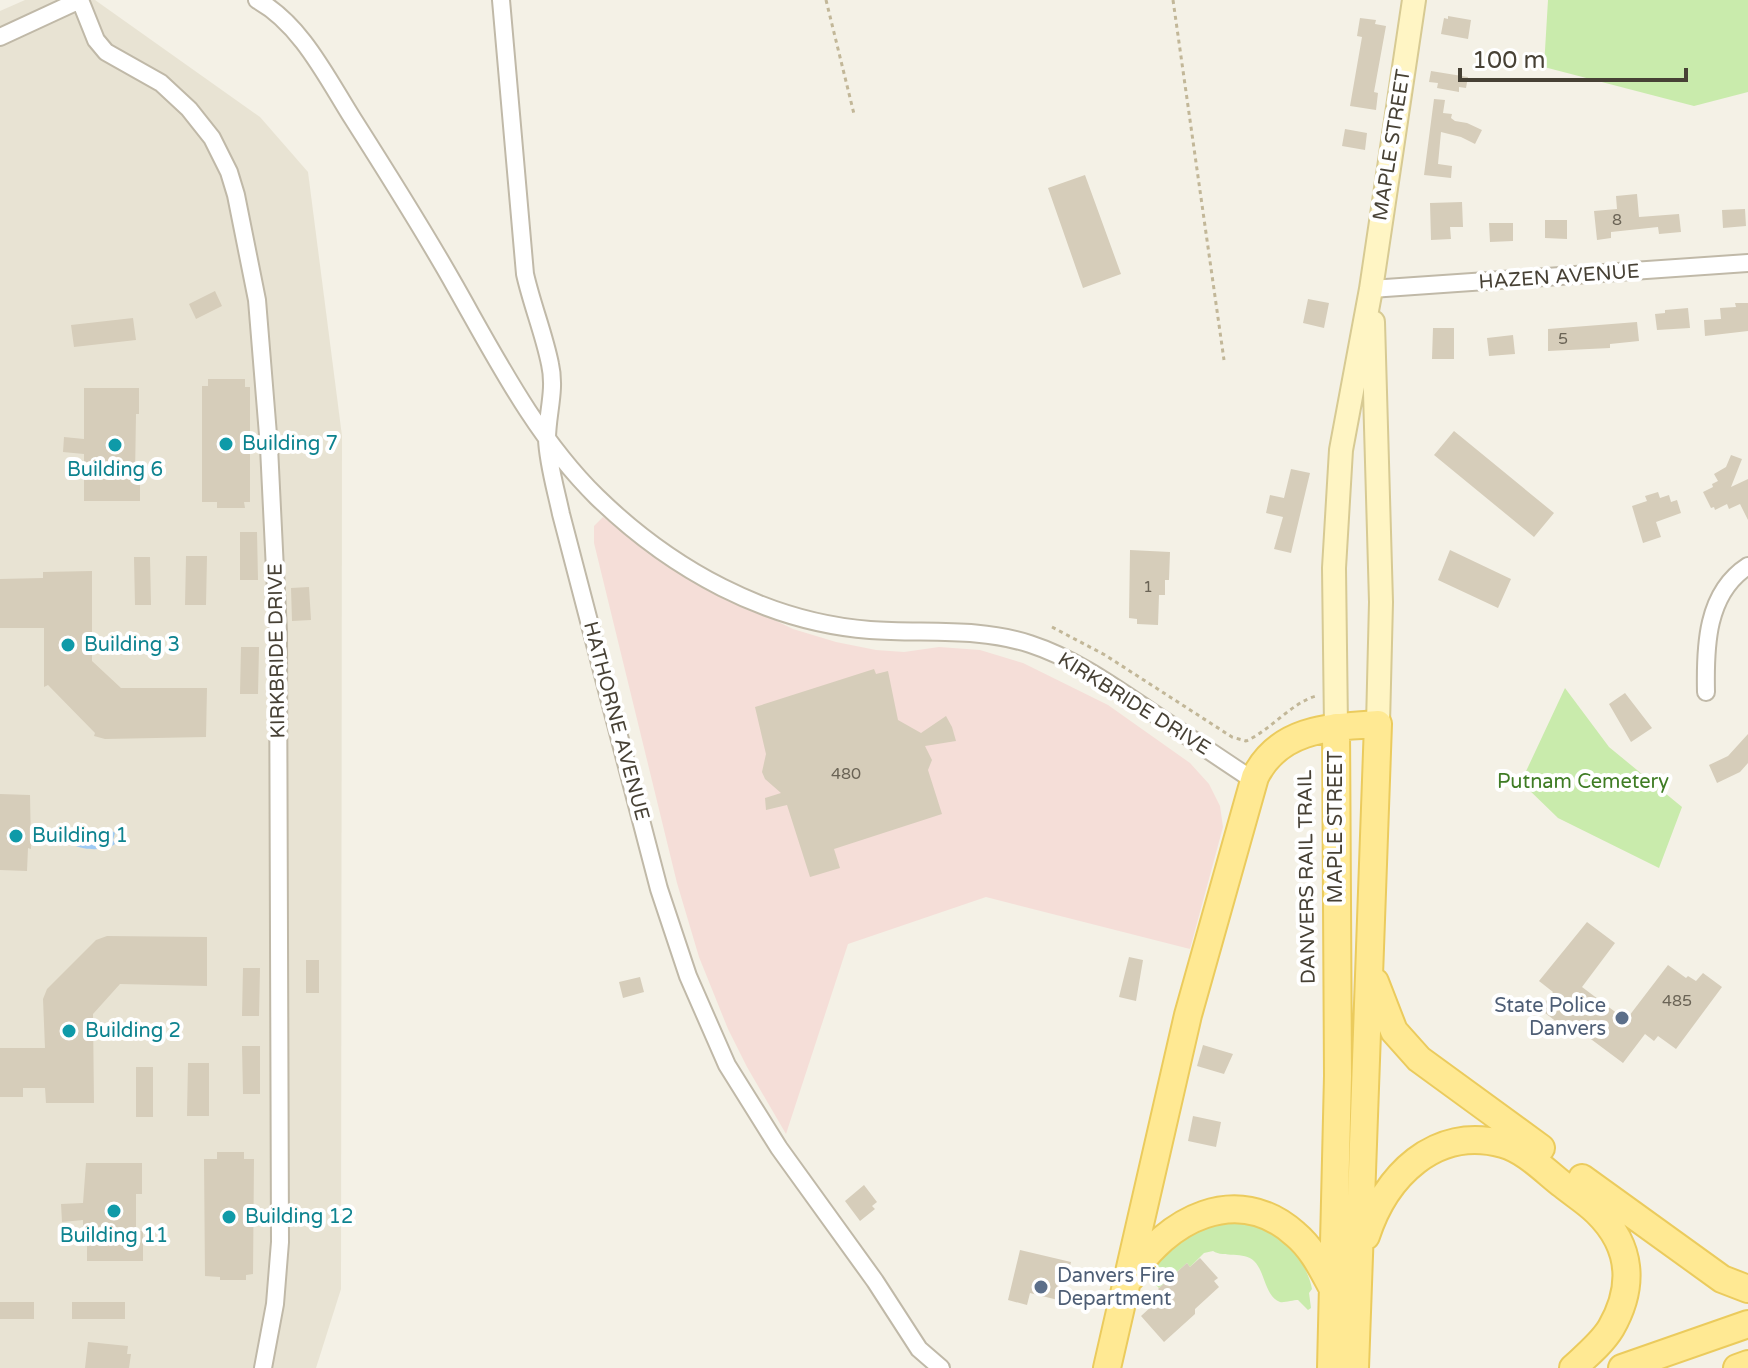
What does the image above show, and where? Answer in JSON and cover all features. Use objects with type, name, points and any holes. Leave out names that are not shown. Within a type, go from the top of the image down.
[{"type":"main road","name":"MAPLE STREET","points":[[1355,1368],[1346,1286],[1327,728],[1336,513],[1350,397],[1371,289],[1414,0]]},
{"type":"main road","name":"MAPLE STREET","points":[[1331,1368],[1346,1286],[1369,954],[1378,724],[1381,602],[1377,396],[1371,289]]},
{"type":"main road","points":[[1107,1368],[1182,1039],[1253,780],[1263,762],[1292,738],[1327,728],[1378,724]]},
{"type":"main road","points":[[1369,954],[1385,1014],[1394,1031],[1419,1059],[1699,1264],[1722,1279],[1748,1289]]},
{"type":"main road","points":[[1123,1295],[1147,1253],[1174,1229],[1199,1216],[1232,1210],[1263,1214],[1288,1227],[1346,1286],[1363,1251],[1372,1217],[1391,1184],[1409,1165],[1430,1151],[1454,1143],[1483,1141],[1504,1144],[1527,1156],[1598,1212],[1615,1233],[1626,1255],[1628,1275],[1625,1293],[1610,1331],[1573,1368]]},
{"type":"main road","points":[[1622,1368],[1748,1324]]},
{"type":"main road","points":[[1737,1368],[1748,1364]]},
{"type":"street","name":"KIRKBRIDE DRIVE","points":[[0,37],[80,0],[96,40],[106,52],[161,83],[189,109],[212,138],[229,172],[257,300],[274,530],[278,662],[280,1242],[275,1304],[263,1368]]},
{"type":"street","name":"KIRKBRIDE DRIVE","points":[[257,0],[288,25],[318,64],[398,190],[519,399],[547,440],[598,498],[653,544],[741,598],[791,615],[840,627],[959,631],[1028,643],[1054,653],[1091,672],[1253,780]]},
{"type":"street","name":"HATHORNE AVENUE","points":[[501,0],[525,274],[552,374],[547,440],[561,514],[659,889],[688,976],[727,1065],[779,1148],[875,1281],[919,1349],[941,1368]]},
{"type":"street","name":"HAZEN AVENUE","points":[[1371,289],[1748,263]]},
{"type":"street","points":[[1706,692],[1705,648],[1716,605],[1740,571],[1748,566]]},
{"type":"path","points":[[826,0],[854,114]]},
{"type":"path","points":[[1173,0],[1224,360]]},
{"type":"path","points":[[1052,627],[1105,655],[1232,737],[1246,741],[1259,735],[1298,704],[1316,695],[1327,728]]},
{"type":"shaded area","points":[[25,0],[95,0],[260,117],[308,172],[342,436],[341,1289],[316,1368],[0,1368],[0,11]]},
{"type":"shaded area","points":[[603,517],[693,581],[793,629],[876,650],[904,652],[939,647],[980,650],[1023,663],[1108,705],[1190,763],[1209,784],[1220,806],[1223,827],[1190,949],[986,897],[848,944],[786,1134],[728,1029],[699,957],[677,883],[594,543],[594,526]]},
{"type":"green space","points":[[1548,0],[1748,0],[1748,92],[1694,106],[1544,67]]},
{"type":"green space","name":"Putnam Cemetery","points":[[1565,688],[1609,747],[1682,807],[1659,868],[1558,818],[1521,782]]},
{"type":"green space","points":[[1220,1218],[1266,1224],[1284,1237],[1307,1272],[1312,1289],[1309,1293],[1311,1308],[1308,1310],[1298,1300],[1282,1302],[1275,1299],[1258,1265],[1245,1256],[1213,1251],[1204,1253],[1190,1267],[1187,1263],[1159,1288],[1144,1274],[1163,1248]]},
{"type":"water","points":[[82,829],[111,830],[115,833],[115,844],[96,849],[76,846],[76,832]]},
{"type":"building","points":[[1448,16],[1471,20],[1468,39],[1441,34],[1444,18],[1448,19]]},
{"type":"building","points":[[1360,18],[1376,20],[1375,24],[1386,26],[1374,92],[1378,93],[1376,110],[1350,106],[1362,37],[1357,36]]},
{"type":"building","points":[[1431,71],[1468,77],[1466,88],[1459,87],[1459,92],[1437,88],[1438,83],[1429,82]]},
{"type":"building","points":[[1434,99],[1445,100],[1443,113],[1452,114],[1451,118],[1455,121],[1482,130],[1475,144],[1441,132],[1438,164],[1452,166],[1451,178],[1424,175]]},
{"type":"building","points":[[1345,129],[1367,133],[1365,150],[1342,146]]},
{"type":"building","points":[[1085,175],[1121,274],[1083,288],[1048,188]]},
{"type":"building","points":[[1637,194],[1639,217],[1679,214],[1681,232],[1659,234],[1658,227],[1611,232],[1611,238],[1597,240],[1594,211],[1617,209],[1616,196]]},
{"type":"building","points":[[1462,202],[1463,227],[1450,227],[1451,239],[1431,240],[1430,203]]},
{"type":"building","points":[[1745,209],[1746,226],[1723,228],[1722,210]]},
{"type":"building","points":[[1545,220],[1567,220],[1567,239],[1545,238]]},
{"type":"building","points":[[1489,223],[1513,223],[1513,241],[1490,242]]},
{"type":"building","points":[[215,291],[222,306],[196,319],[189,304]]},
{"type":"building","points":[[1308,299],[1329,303],[1324,328],[1303,323]]},
{"type":"building","points":[[1735,303],[1748,303],[1748,331],[1705,336],[1704,320],[1721,319],[1720,308],[1736,307]]},
{"type":"building","points":[[1688,308],[1690,328],[1657,330],[1655,314]]},
{"type":"building","points":[[133,318],[136,340],[74,347],[71,325]]},
{"type":"building","points":[[1637,322],[1639,341],[1610,344],[1610,348],[1548,351],[1548,329]]},
{"type":"building","points":[[1433,328],[1454,328],[1454,359],[1432,359]]},
{"type":"building","points":[[1513,335],[1515,354],[1489,356],[1487,338]]},
{"type":"building","name":"Building 7","points":[[208,379],[245,379],[245,387],[250,387],[250,502],[244,502],[245,508],[217,508],[217,502],[202,502],[202,386],[208,386]]},
{"type":"building","name":"Building 6","points":[[84,388],[139,388],[135,476],[140,476],[140,501],[84,501],[84,454],[63,452],[64,437],[84,439]]},
{"type":"building","points":[[1454,431],[1554,513],[1534,537],[1434,455]]},
{"type":"building","points":[[1731,455],[1742,459],[1731,487],[1748,479],[1748,520],[1740,504],[1729,509],[1727,504],[1715,510],[1711,508],[1703,492],[1718,481],[1714,474],[1726,467]]},
{"type":"building","points":[[1291,469],[1310,473],[1291,553],[1274,549],[1283,517],[1266,513],[1270,495],[1284,498]]},
{"type":"building","points":[[1658,492],[1660,498],[1669,495],[1671,502],[1677,500],[1681,513],[1656,522],[1661,537],[1643,543],[1632,506],[1647,501],[1645,496]]},
{"type":"building","points":[[240,532],[257,532],[258,580],[240,580]]},
{"type":"building","points":[[1130,550],[1170,552],[1169,580],[1165,580],[1165,595],[1159,595],[1158,625],[1137,624],[1137,619],[1129,618]]},
{"type":"building","points":[[1450,550],[1511,579],[1498,608],[1438,580]]},
{"type":"building","points":[[186,556],[207,556],[206,605],[185,605]]},
{"type":"building","points":[[134,557],[150,557],[151,605],[135,605]]},
{"type":"building","name":"Building 3","points":[[92,571],[92,661],[121,688],[207,688],[206,737],[105,739],[94,736],[95,733],[48,685],[44,687],[44,628],[0,628],[0,579],[43,578],[43,572]]},
{"type":"building","points":[[309,587],[311,620],[292,621],[291,588]]},
{"type":"building","points":[[241,647],[259,647],[258,694],[240,694]]},
{"type":"building","points":[[874,669],[876,674],[888,671],[898,720],[921,733],[946,716],[952,727],[956,741],[925,746],[932,760],[928,770],[942,814],[834,849],[840,868],[810,877],[787,805],[766,810],[765,798],[781,793],[765,779],[762,772],[766,754],[755,707]]},
{"type":"building","points":[[1625,693],[1652,728],[1631,742],[1609,704]]},
{"type":"building","points":[[1748,734],[1748,763],[1740,772],[1717,783],[1709,765],[1728,756]]},
{"type":"building","name":"Building 1","points":[[0,794],[30,795],[31,849],[28,848],[27,871],[0,870]]},
{"type":"building","points":[[1587,922],[1615,943],[1582,987],[1626,1020],[1668,965],[1696,981],[1703,973],[1722,987],[1676,1049],[1658,1036],[1654,1041],[1645,1034],[1623,1063],[1572,1025],[1567,1030],[1540,1009],[1553,992],[1539,981]]},
{"type":"building","name":"Building 2","points":[[107,936],[207,937],[207,986],[120,984],[93,1014],[94,1103],[46,1103],[45,1088],[23,1088],[23,1097],[0,1097],[0,1048],[45,1048],[43,999],[47,989],[96,940]]},
{"type":"building","points":[[1129,957],[1143,960],[1136,1001],[1119,997]]},
{"type":"building","points":[[306,960],[319,960],[319,993],[306,993]]},
{"type":"building","points":[[243,968],[260,968],[259,1016],[242,1016]]},
{"type":"building","points":[[640,977],[644,992],[623,998],[619,982]]},
{"type":"building","points":[[1203,1045],[1233,1054],[1224,1074],[1197,1066]]},
{"type":"building","points":[[242,1046],[260,1046],[260,1094],[243,1094]]},
{"type":"building","points":[[188,1063],[209,1063],[209,1116],[187,1116]]},
{"type":"building","points":[[136,1067],[153,1067],[153,1117],[136,1117]]},
{"type":"building","points":[[1193,1116],[1221,1122],[1216,1147],[1188,1141]]},
{"type":"building","name":"Building 12","points":[[217,1152],[244,1152],[244,1159],[254,1159],[253,1274],[246,1275],[246,1280],[220,1280],[220,1277],[205,1276],[204,1159],[217,1159]]},
{"type":"building","name":"Building 11","points":[[86,1163],[142,1163],[142,1194],[136,1194],[136,1231],[143,1231],[143,1261],[87,1261],[83,1220],[62,1222],[61,1204],[83,1203]]},
{"type":"building","points":[[864,1185],[877,1202],[872,1206],[875,1209],[860,1221],[845,1201]]},
{"type":"building","points":[[1020,1250],[1071,1262],[1065,1287],[1061,1286],[1058,1300],[1030,1293],[1027,1305],[1008,1300]]},
{"type":"building","points":[[1200,1258],[1218,1278],[1214,1281],[1219,1287],[1164,1342],[1141,1316],[1164,1295],[1158,1289],[1187,1263],[1190,1267]]},
{"type":"building","points":[[0,1302],[34,1302],[34,1319],[0,1319]]},
{"type":"building","points":[[72,1302],[125,1302],[125,1319],[72,1319]]},
{"type":"building","points":[[88,1342],[128,1346],[127,1354],[131,1354],[129,1368],[85,1368]]},
{"type":"place","name":"Building 7","points":[[226,444]]},
{"type":"place","name":"Building 6","points":[[115,445]]},
{"type":"place","name":"Building 3","points":[[68,645]]},
{"type":"place","name":"Building 1","points":[[16,836]]},
{"type":"place","name":"State Police Danvers","points":[[1622,1018]]},
{"type":"place","name":"Building 2","points":[[69,1031]]},
{"type":"place","name":"Building 11","points":[[114,1211]]},
{"type":"place","name":"Building 12","points":[[229,1217]]},
{"type":"place","name":"Danvers Fire Department","points":[[1041,1287]]}]
